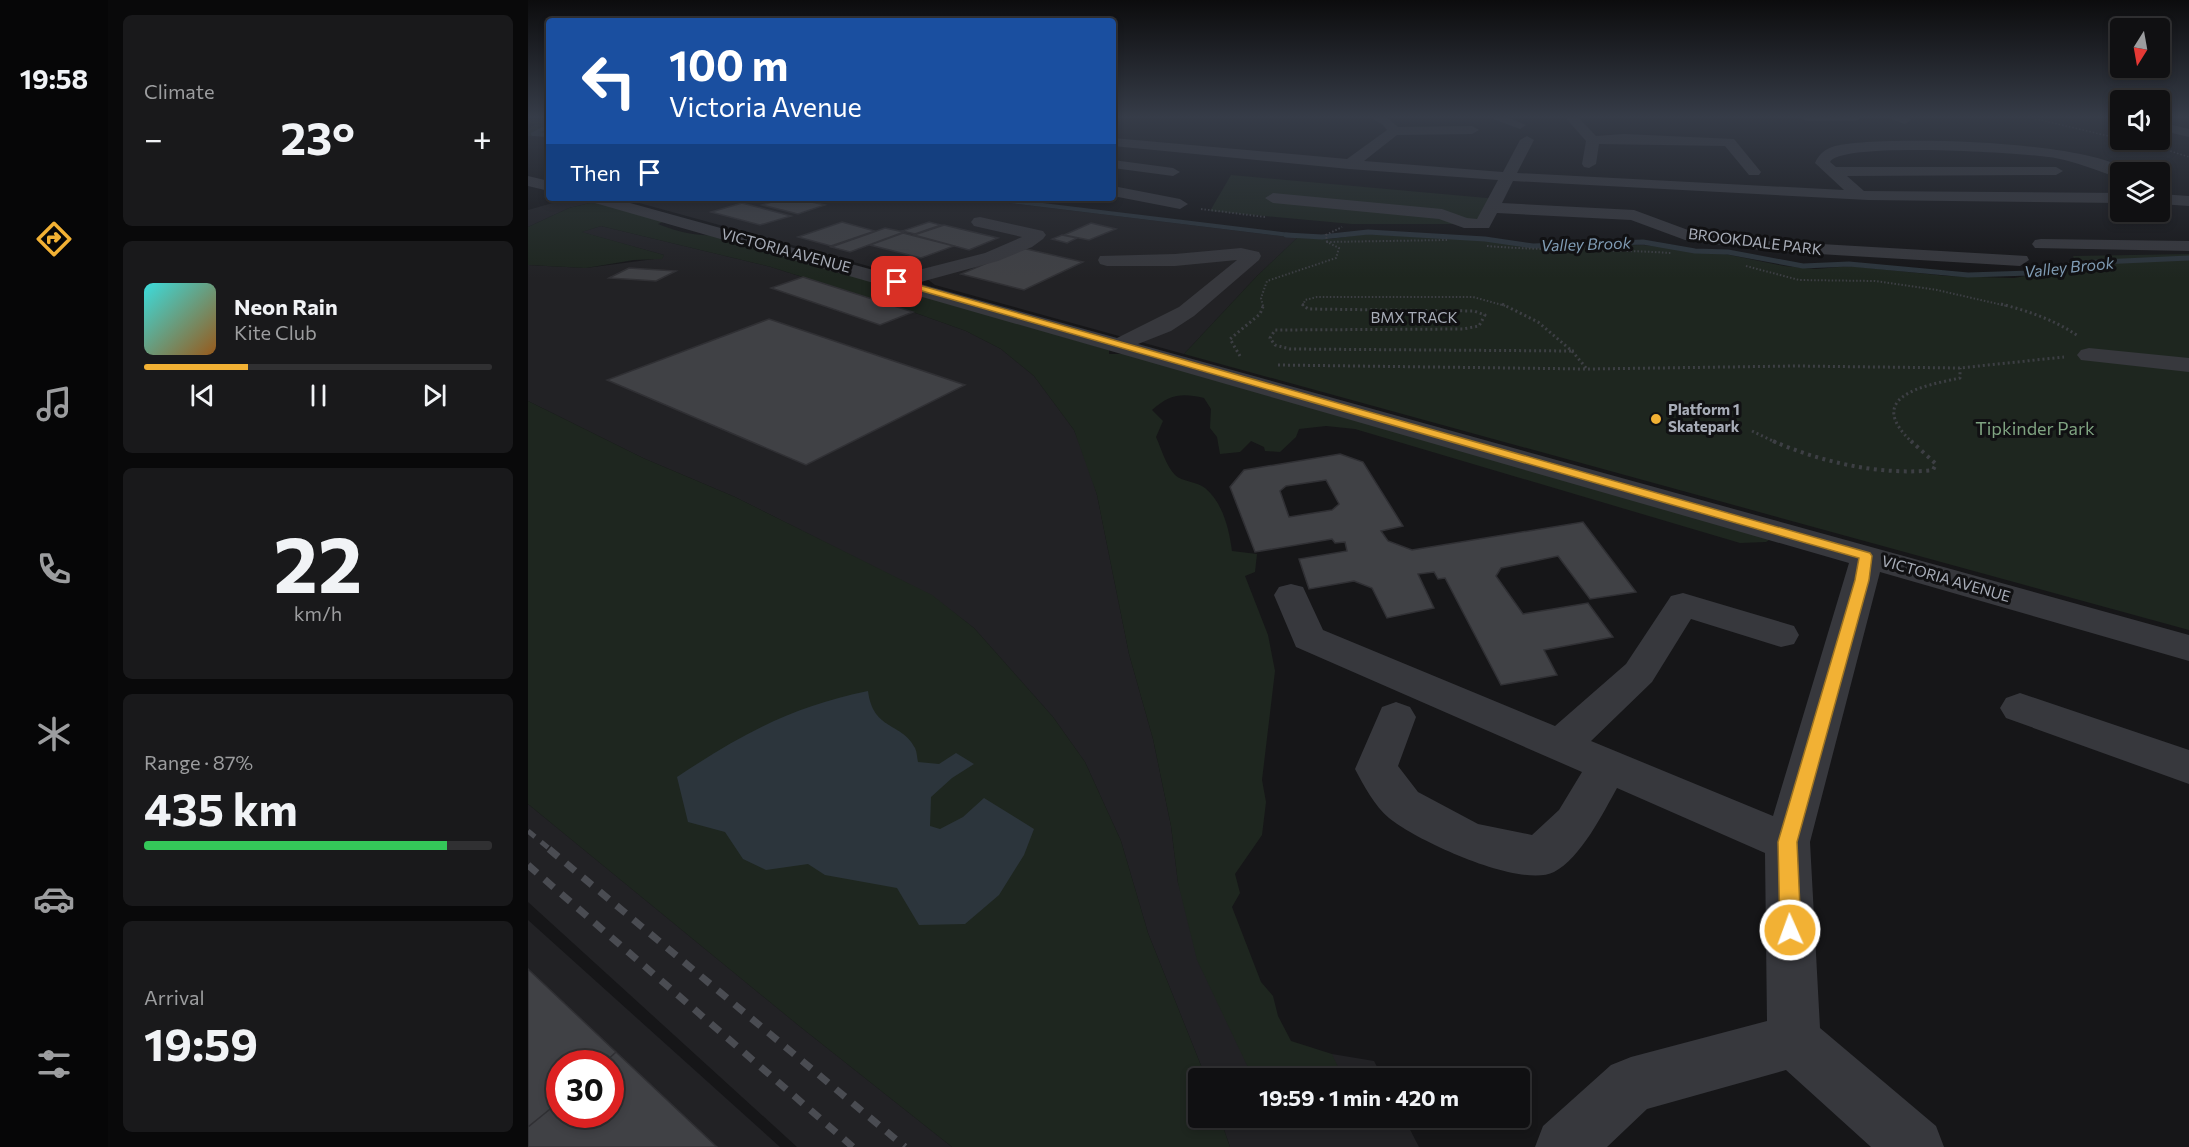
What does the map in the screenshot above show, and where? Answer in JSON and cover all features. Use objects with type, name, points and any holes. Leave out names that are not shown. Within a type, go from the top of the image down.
[{"type":"street","points":[[1162,171],[1173,172]]},
{"type":"street","points":[[1417,171],[1683,188],[2012,199],[2110,198]]},
{"type":"street","points":[[1273,198],[1442,214],[1464,223],[1483,224],[1512,171]]},
{"type":"street","points":[[1676,171],[1683,188]]},
{"type":"street","points":[[1733,171],[1774,172]]},
{"type":"street","points":[[1831,171],[1860,195]]},
{"type":"street","points":[[1816,174],[2110,172]]},
{"type":"street","points":[[528,181],[546,185]]},
{"type":"street","points":[[1116,192],[1180,204]]},
{"type":"street","points":[[2170,200],[2189,201]]},
{"type":"street","name":"VICTORIA AVENUE","points":[[605,201],[1115,345],[1233,370],[1866,556],[2189,648]]},
{"type":"street","name":"BROOKDALE PARK","points":[[1493,208],[1622,213],[1647,218],[1685,235],[1778,247],[2020,260]]},
{"type":"street","points":[[897,282],[1000,252],[1030,241],[1037,235],[980,222]]},
{"type":"street","points":[[2041,244],[2189,246]]},
{"type":"street","points":[[1107,260],[1175,260],[1241,254],[1252,256],[1216,288],[1162,326],[1115,345]]},
{"type":"street","points":[[2089,355],[2189,365]]},
{"type":"street","points":[[1866,556],[1862,580],[1787,842],[1794,1041],[1915,1147]]},
{"type":"street","points":[[1291,595],[1309,638],[1787,842]]},
{"type":"street","points":[[1560,745],[1639,673],[1683,604],[1781,635]]},
{"type":"street","points":[[2020,708],[2189,767]]},
{"type":"street","points":[[1396,717],[1376,769],[1403,805],[1469,842],[1540,857],[1575,823],[1608,765]]},
{"type":"street","points":[[1564,1147],[1631,1085],[1794,1041]]},
{"type":"path","points":[[1326,235],[1327,241]]},
{"type":"path","points":[[1327,241],[1395,239],[1454,241]]},
{"type":"path","points":[[1327,241],[1339,248],[1336,258],[1267,281],[1262,290],[1261,298],[1264,304],[1260,315],[1230,339],[1233,370],[1796,366],[1960,368],[2089,355],[2074,332],[2054,321],[2028,312],[1914,287],[1854,279],[1802,280],[1744,265]]},
{"type":"path","points":[[1486,246],[1532,250],[1614,249],[1671,253]]},
{"type":"path","name":"BMX TRACK","points":[[1317,297],[1473,297],[1492,300],[1522,313],[1575,351],[1290,349],[1275,345],[1270,338],[1275,330],[1293,328],[1463,329],[1479,326],[1485,315],[1474,311],[1320,310],[1308,309],[1302,305],[1305,300],[1317,297]]},
{"type":"path","points":[[1575,351],[1587,369]]},
{"type":"path","points":[[1752,431],[1792,449],[1836,459],[1919,473],[1934,470],[1936,464],[1896,425],[1893,410],[1899,397],[1914,389],[1960,378],[1960,368]]},
{"type":"shaded area","points":[[560,201],[594,202],[569,208],[528,227],[528,210]]},
{"type":"shaded area","points":[[632,201],[993,201],[1297,238],[1257,276],[1184,354],[935,285],[918,272],[879,269]]},
{"type":"shaded area","points":[[993,201],[1026,201],[1298,234],[1297,238]]},
{"type":"shaded area","points":[[601,226],[771,267],[913,312],[966,331],[1001,349],[1034,376],[1074,430],[1087,462],[1097,495],[1129,654],[1153,739],[1171,826],[1178,883],[1249,1068],[1202,1068],[1148,933],[1121,841],[1085,762],[1053,717],[974,628],[932,596],[735,497],[643,458],[528,401],[528,265],[586,268],[662,258],[664,255],[581,232]]},
{"type":"shaded area","points":[[868,691],[876,713],[909,740],[916,750],[918,762],[939,764],[956,753],[974,764],[952,778],[931,797],[930,826],[940,829],[963,817],[984,798],[1034,829],[1024,855],[999,895],[965,924],[919,925],[897,888],[825,875],[808,864],[766,870],[743,859],[725,832],[688,822],[677,777],[723,748],[768,724],[815,705]]},
{"type":"shaded area","points":[[528,804],[798,1025],[952,1147],[797,1147],[528,902]]},
{"type":"shaded area","points":[[528,920],[780,1147],[528,1147]]},
{"type":"shaded area","points":[[1332,1054],[1374,1061],[1378,1068],[1302,1068]]},
{"type":"shaded area","points":[[1223,1128],[1409,1128],[1419,1147],[1230,1147]]},
{"type":"green space","points":[[1231,175],[1498,199],[1483,224],[1352,224],[1210,211]]},
{"type":"green space","points":[[594,202],[665,221],[658,224],[678,231],[713,235],[1109,350],[1109,354],[1129,354],[1774,537],[1766,542],[1740,543],[1355,429],[1326,426],[1299,429],[1296,437],[1280,452],[1265,451],[1264,447],[1251,441],[1240,452],[1220,454],[1217,437],[1210,428],[1211,409],[1204,398],[1176,396],[1152,410],[1163,421],[1156,437],[1172,471],[1181,479],[1205,488],[1211,494],[1224,517],[1232,551],[1257,554],[1255,572],[1245,576],[1268,635],[1275,671],[1262,780],[1266,802],[1262,835],[1235,874],[1240,893],[1232,907],[1261,982],[1273,996],[1278,1016],[1291,1041],[1332,1054],[1339,1068],[1248,1068],[1197,960],[1178,883],[1171,826],[1153,739],[1129,654],[1097,495],[1074,430],[1034,376],[1001,349],[966,331],[913,312],[771,267],[601,226],[582,232],[664,255],[662,259],[634,260],[586,268],[528,265],[528,227],[569,208]]},
{"type":"green space","name":"Tipkinder Park","points":[[1366,234],[1483,240],[1526,247],[1643,245],[1725,254],[1784,266],[1816,269],[1850,266],[1947,276],[2014,278],[2078,267],[2073,256],[2189,254],[2189,630],[1184,354],[1257,276],[1297,238],[1330,239]]},
{"type":"green space","points":[[528,401],[643,458],[735,497],[932,595],[974,628],[1053,717],[1085,762],[1121,841],[1148,933],[1202,1068],[1188,1068],[1188,1128],[1223,1128],[1230,1147],[952,1147],[798,1025],[528,804]]},
{"type":"building","points":[[775,201],[807,201],[825,205],[798,214],[762,205]]},
{"type":"building","points":[[742,203],[791,216],[760,225],[711,212]]},
{"type":"building","points":[[842,222],[875,231],[831,246],[798,237]]},
{"type":"building","points":[[929,222],[941,225],[915,234],[902,231]]},
{"type":"building","points":[[1091,223],[1116,229],[1089,240],[1064,235]]},
{"type":"building","points":[[944,225],[998,238],[969,250],[914,235]]},
{"type":"building","points":[[885,228],[904,232],[850,252],[831,247]]},
{"type":"building","points":[[903,233],[954,246],[921,258],[870,245]]},
{"type":"building","points":[[1062,235],[1077,238],[1067,243],[1052,239]]},
{"type":"building","points":[[1022,248],[1083,262],[1024,290],[961,274]]},
{"type":"building","points":[[629,268],[676,271],[656,281],[609,278]]},
{"type":"building","points":[[803,277],[913,312],[880,325],[771,288]]},
{"type":"building","points":[[769,319],[965,385],[806,465],[607,380]]},
{"type":"building","points":[[1340,454],[1363,462],[1403,526],[1381,531],[1388,541],[1412,550],[1583,522],[1636,592],[1590,599],[1558,556],[1501,568],[1496,576],[1523,614],[1588,603],[1613,637],[1544,650],[1557,675],[1501,685],[1445,578],[1438,579],[1434,572],[1418,574],[1434,608],[1387,618],[1372,588],[1354,581],[1309,589],[1299,559],[1347,551],[1345,542],[1335,543],[1332,539],[1255,552],[1230,487],[1244,470]],"holes":[[[1326,480],[1339,504],[1332,510],[1289,517],[1280,491],[1286,486]]]},
{"type":"building","points":[[528,969],[614,1050],[546,1050],[546,1112],[528,1127]]},
{"type":"building","points":[[624,1060],[717,1147],[528,1147],[528,1127],[546,1112],[546,1128],[624,1128]]},
{"type":"waterway","name":"Valley Brook","points":[[1286,235],[1322,237],[1368,232],[1485,239],[1533,246],[1643,242],[1695,251],[1728,252],[1803,266],[1849,264],[1968,275],[2030,273],[2079,263],[2189,258]]},
{"type":"railway","points":[[528,831],[551,850]]},
{"type":"railway","points":[[549,849],[905,1147]]},
{"type":"railway","points":[[528,865],[853,1147]]},
{"type":"place","name":"Platform 1 Skatepark","points":[[1656,419]]},
{"type":"route","points":[[897,282],[1866,556],[1862,580],[1787,842],[1790,930]]}]
